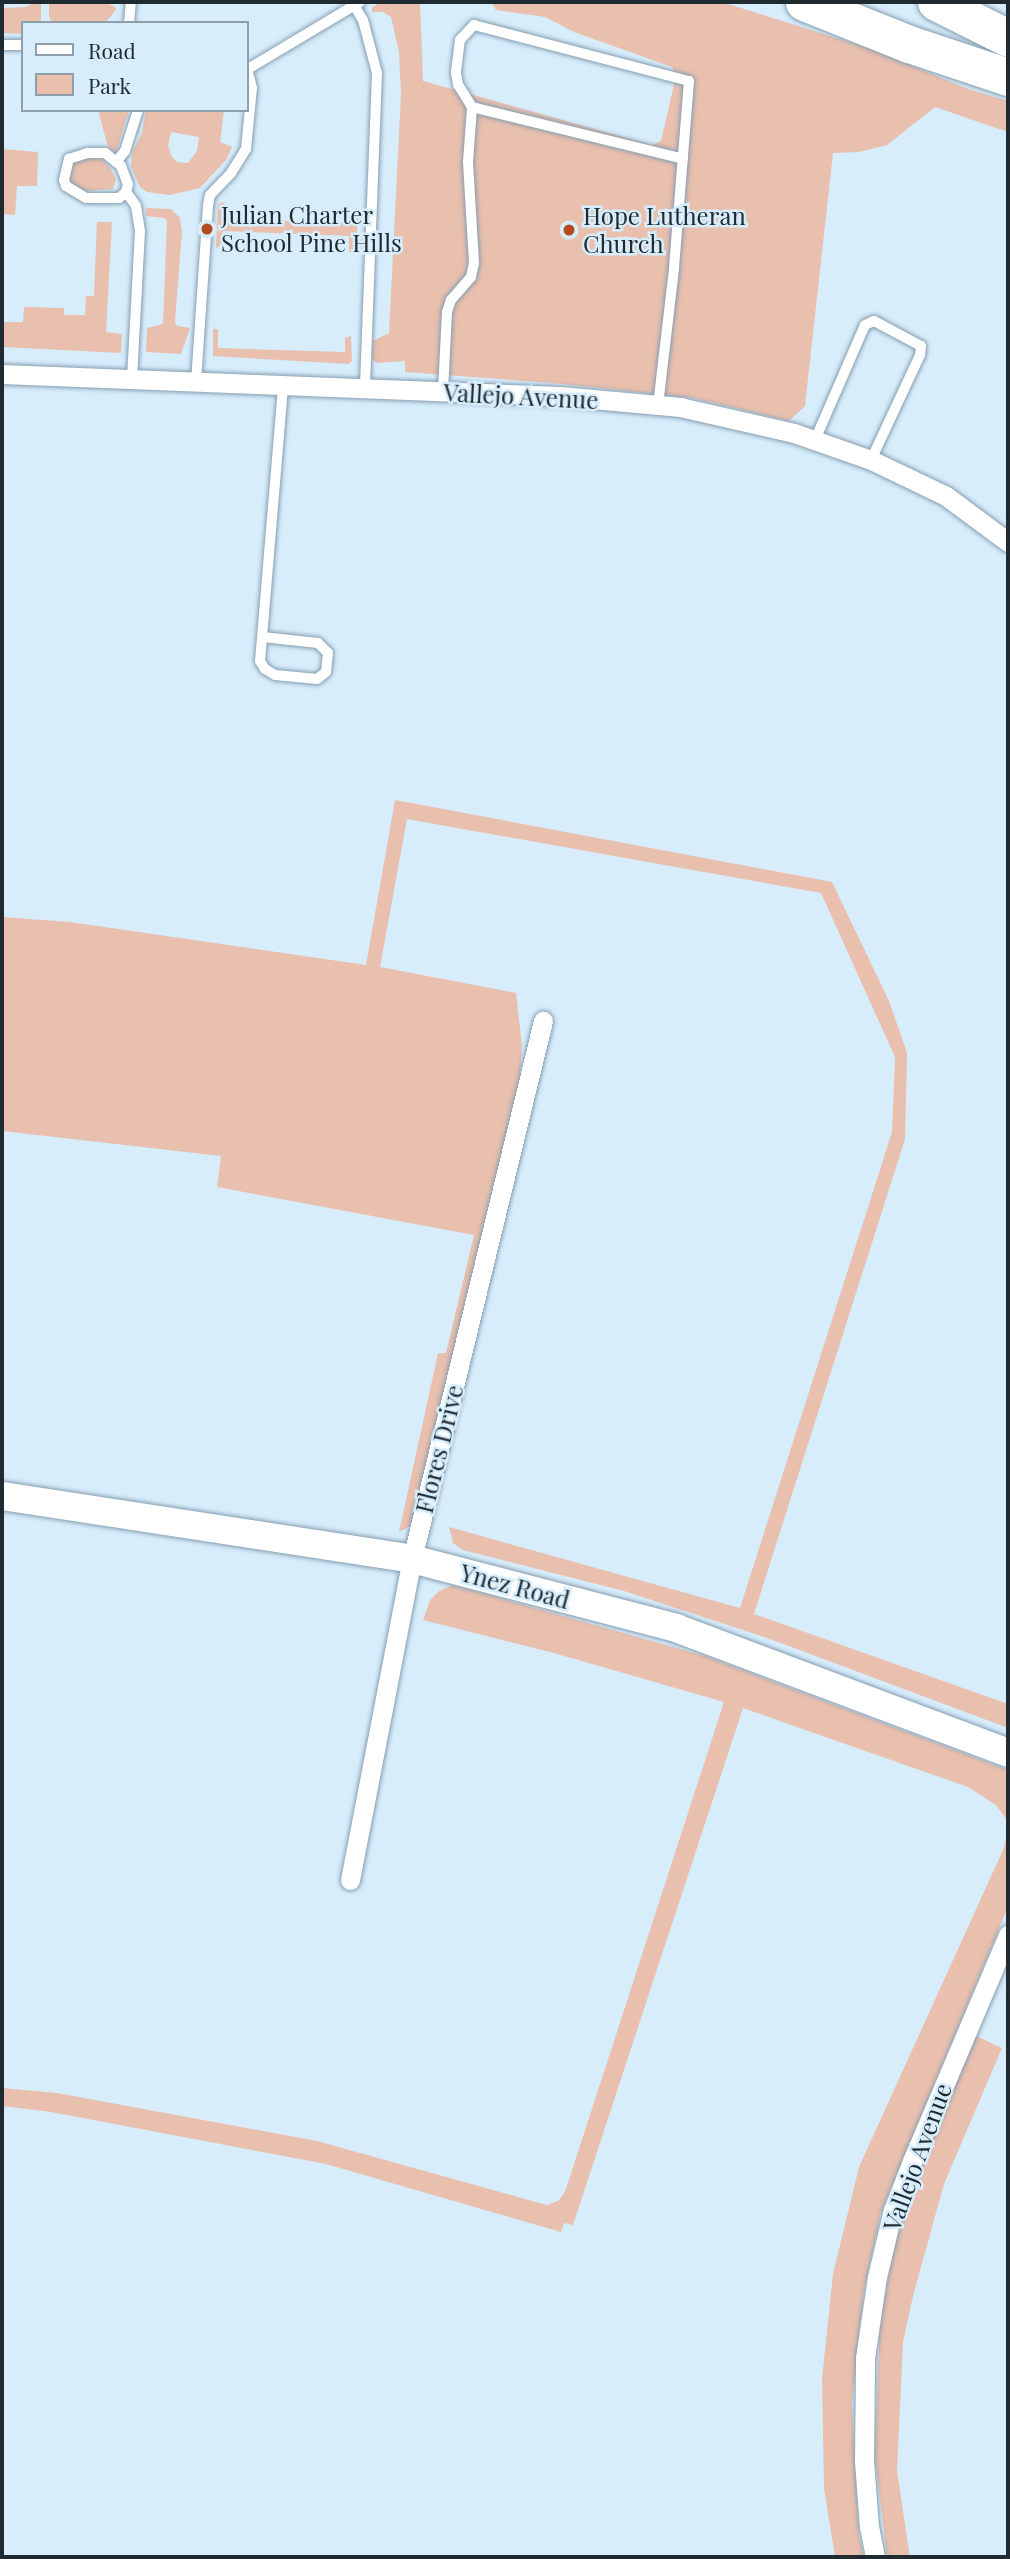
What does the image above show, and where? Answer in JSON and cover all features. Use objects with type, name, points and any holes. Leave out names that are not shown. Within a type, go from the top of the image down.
[{"type":"highway","points":[[804,2],[909,44],[1008,78]]},
{"type":"highway","points":[[936,2],[1008,38]]},
{"type":"main road","name":"Ynez Road","points":[[2,1496],[412,1559],[676,1628],[1008,1753]]},
{"type":"street","name":"Vallejo Avenue","points":[[2,374],[560,396],[680,407],[815,440],[871,460],[946,496],[1008,542]]},
{"type":"street","name":"Flores Drive","points":[[350,1880],[412,1559],[543,1021]]},
{"type":"street","name":"Vallejo Avenue","points":[[875,2557],[869,2527],[864,2461],[865,2358],[877,2277],[893,2210],[1008,1935]]},
{"type":"lane","points":[[129,21],[131,2]]},
{"type":"lane","points":[[248,68],[355,3],[368,33],[377,73],[365,388]]},
{"type":"lane","points":[[443,391],[447,312],[452,300],[471,277],[474,263],[468,162],[472,107],[458,85],[456,72],[460,40],[474,25],[689,81],[659,405]]},
{"type":"lane","points":[[2,45],[21,45]]},
{"type":"lane","points":[[195,382],[208,205],[210,195],[231,173],[246,149],[252,88],[248,73]]},
{"type":"lane","points":[[472,107],[683,159]]},
{"type":"lane","points":[[117,162],[125,150],[137,112]]},
{"type":"lane","points":[[127,191],[120,198],[110,200],[86,198],[66,186],[64,180],[67,164],[75,156],[105,153],[117,162],[124,173],[127,191],[139,215],[132,379]]},
{"type":"lane","points":[[815,440],[865,325],[874,321],[921,346],[920,355],[871,460]]},
{"type":"lane","points":[[263,637],[318,643],[328,653],[326,672],[317,679],[275,676],[265,669],[260,661],[283,384]]},
{"type":"green space","points":[[35,2],[41,4],[41,21],[21,21],[21,34],[2,33],[2,8],[26,7]]},
{"type":"green space","points":[[49,2],[105,2],[117,8],[107,21],[51,21]]},
{"type":"green space","points":[[382,2],[420,2],[423,81],[652,145],[661,141],[676,76],[672,67],[574,32],[545,17],[496,10],[491,2],[722,2],[871,49],[968,89],[1008,101],[1008,132],[935,107],[887,145],[859,152],[833,153],[805,406],[789,421],[692,398],[552,383],[405,372],[405,361],[377,363],[372,359],[373,341],[389,333],[401,95],[399,52],[391,17],[383,12],[372,12],[372,7]]},
{"type":"green space","points":[[99,112],[128,112],[116,153],[108,147]]},
{"type":"green space","points":[[146,112],[224,112],[220,142],[232,147],[226,160],[200,188],[170,195],[147,192],[140,187],[131,167],[132,153],[142,133]],"holes":[[[171,132],[199,137],[197,151],[188,163],[177,162],[168,146]]]},
{"type":"green space","points":[[2,149],[38,152],[37,186],[17,186],[15,215],[2,214]]},
{"type":"green space","points":[[87,157],[103,160],[109,166],[116,179],[113,189],[85,191],[68,183],[73,161]]},
{"type":"green space","points":[[221,202],[225,204],[226,218],[255,220],[351,223],[352,210],[356,208],[359,211],[355,251],[349,252],[349,236],[223,231],[221,245],[216,248],[218,205]]},
{"type":"green space","points":[[146,208],[171,209],[180,218],[182,232],[175,322],[177,326],[190,328],[181,354],[146,352],[147,328],[163,324],[167,221],[164,218],[146,216]]},
{"type":"green space","points":[[97,222],[112,222],[106,332],[122,334],[121,353],[2,347],[2,322],[23,322],[24,307],[64,308],[64,315],[85,315],[86,296],[94,296]]},
{"type":"green space","points":[[213,328],[218,330],[218,348],[345,352],[345,338],[351,336],[352,361],[349,364],[213,356]]},
{"type":"green space","points":[[395,800],[832,882],[889,1001],[907,1053],[905,1139],[754,1614],[1008,1704],[1008,1728],[770,1639],[624,1591],[463,1550],[453,1543],[449,1527],[740,1608],[892,1132],[895,1057],[821,893],[407,819],[380,967],[516,993],[522,1046],[520,1077],[417,1515],[410,1526],[399,1532],[438,1353],[446,1353],[474,1235],[217,1187],[221,1156],[2,1131],[2,917],[70,922],[366,965]]},
{"type":"green space","points":[[453,1585],[705,1656],[1008,1770],[1008,1830],[1007,1820],[996,1805],[968,1787],[743,1708],[573,2225],[564,2223],[561,2232],[326,2164],[51,2112],[2,2106],[2,2088],[57,2093],[317,2141],[547,2205],[558,2201],[565,2192],[724,1702],[554,1653],[423,1620],[430,1600],[439,1591]]},
{"type":"green space","points":[[1008,1832],[1008,1907],[881,2212],[864,2290],[852,2403],[859,2535],[864,2557],[835,2557],[824,2488],[822,2379],[833,2274],[859,2167],[1003,1850]]},
{"type":"green space","points":[[974,2035],[1002,2048],[944,2184],[913,2296],[903,2342],[897,2471],[910,2557],[887,2557],[875,2456],[880,2318],[895,2243],[930,2141]]},
{"type":"place","name":"Julian Charter School Pine Hills","points":[[207,229]]},
{"type":"place","name":"Hope Lutheran Church","points":[[569,230]]}]
